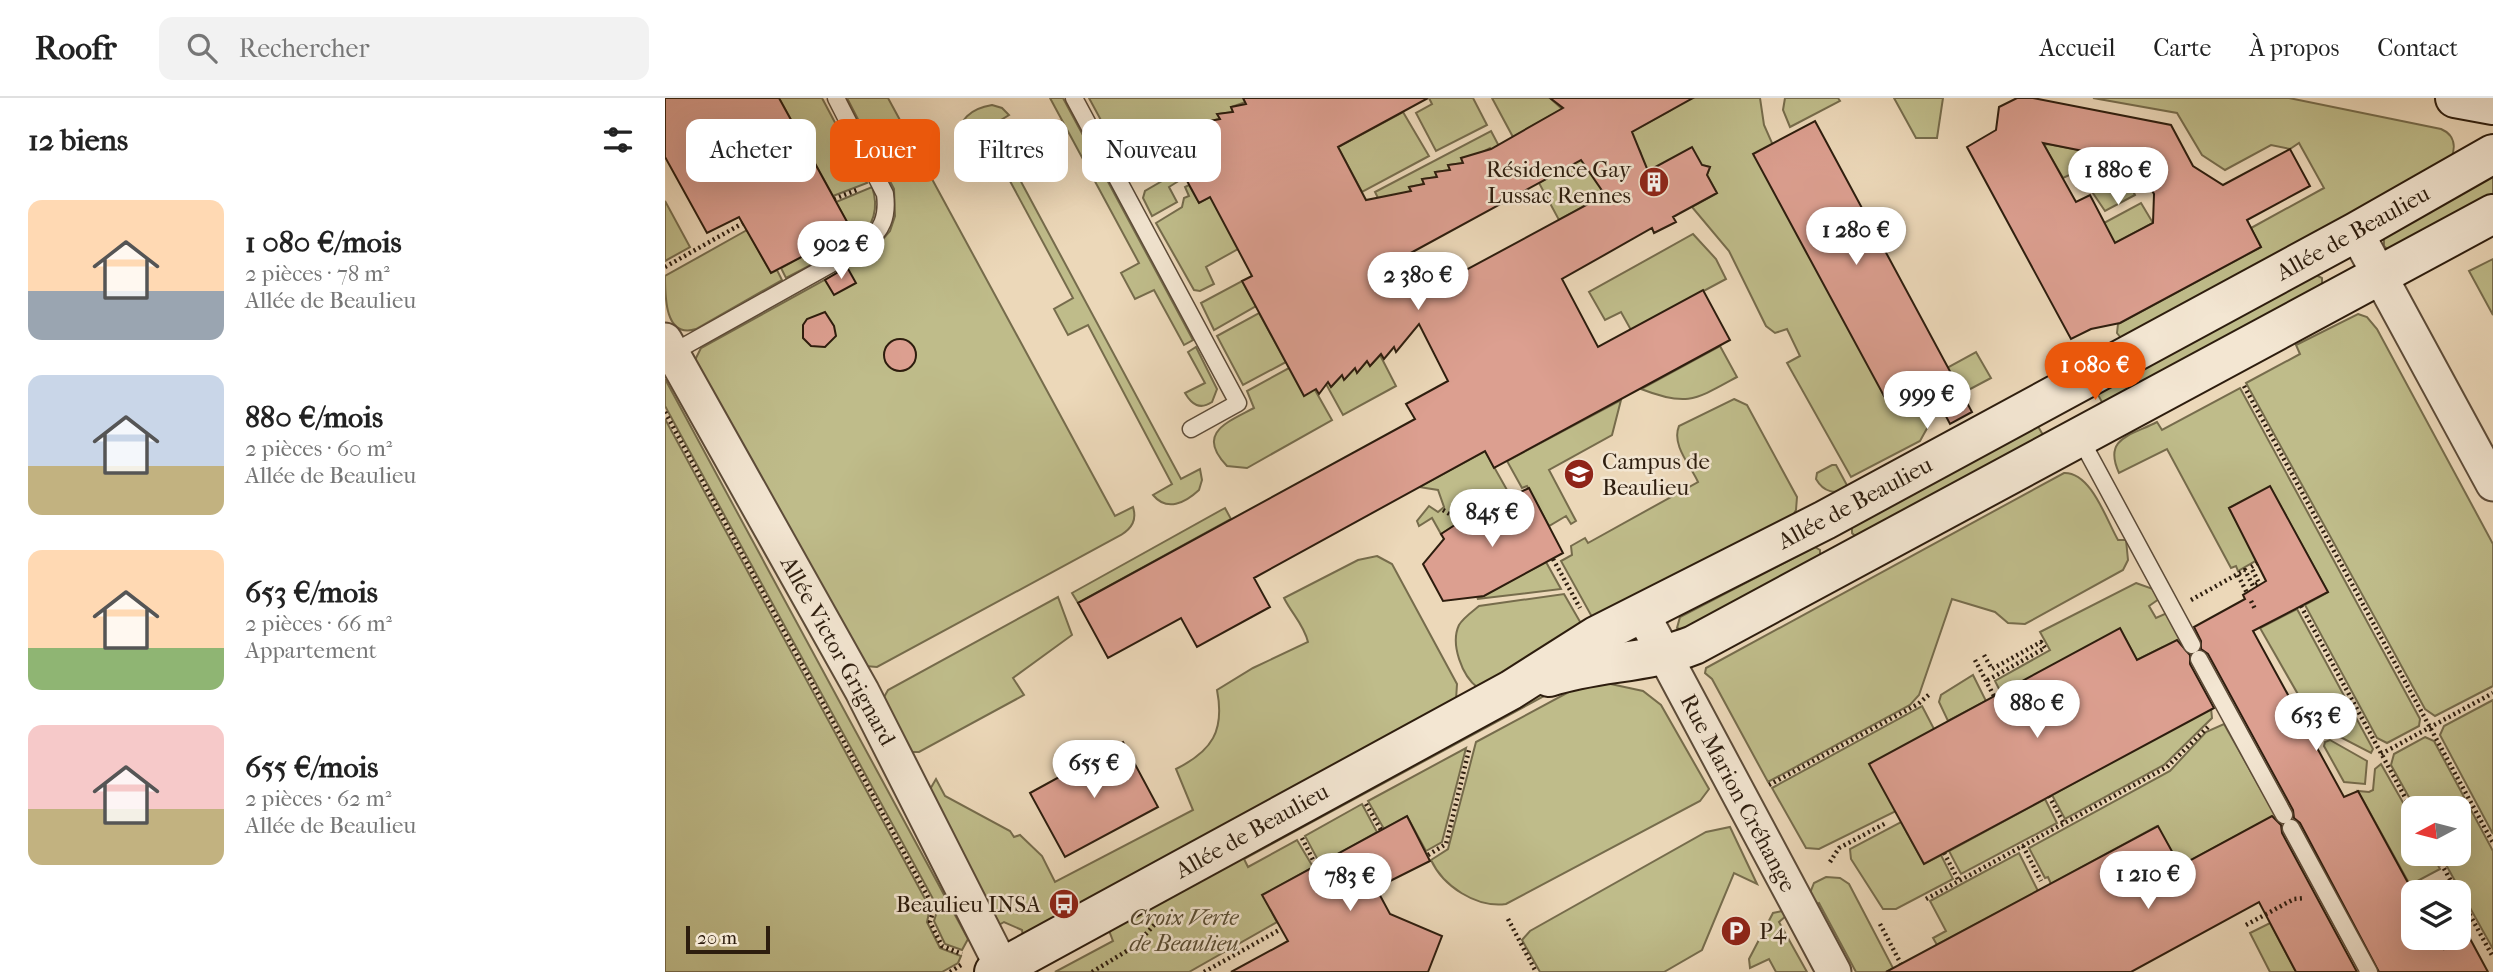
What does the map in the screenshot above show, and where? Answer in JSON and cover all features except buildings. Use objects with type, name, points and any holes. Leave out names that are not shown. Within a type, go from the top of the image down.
[{"type":"street","name":"Allée de Beaulieu","points":[[987,959],[1511,690],[1559,657],[1825,520],[2356,232],[2493,154]]},
{"type":"street","name":"Allée de Beaulieu","points":[[1511,690],[1566,672],[1664,657],[1706,639],[2493,214]]},
{"type":"street","points":[[2356,232],[2493,484]]},
{"type":"street","name":"Allée Victor Grignard","points":[[668,346],[862,691],[987,959]]},
{"type":"street","points":[[2057,394],[2080,438]]},
{"type":"street","name":"Rue Marion Créhange","points":[[1642,613],[1742,795],[1834,972]]},
{"type":"lane","points":[[668,346],[865,245],[881,229],[887,207],[885,194],[836,98]]},
{"type":"lane","points":[[1075,98],[1238,403],[1191,429]]},
{"type":"lane","points":[[2080,438],[2369,972]]},
{"type":"path","points":[[665,267],[743,223]]},
{"type":"path","points":[[2228,357],[2493,843]]},
{"type":"path","points":[[665,412],[934,908],[930,922],[942,946],[987,959]]},
{"type":"path","points":[[1443,510],[1461,521]]},
{"type":"path","points":[[2173,610],[2245,570],[2253,586],[2259,583],[2251,567],[2258,564]]},
{"type":"path","points":[[2238,575],[2246,593]]},
{"type":"path","points":[[2251,601],[2255,609]]},
{"type":"path","points":[[2301,606],[2404,796]]},
{"type":"path","points":[[1984,655],[1992,669],[2041,642],[2045,648],[1986,681]]},
{"type":"path","points":[[1975,660],[1994,696]]},
{"type":"path","points":[[1742,795],[1793,772],[1918,705],[1931,693]]},
{"type":"path","points":[[2381,754],[2493,693]]},
{"type":"path","points":[[1926,899],[2167,767],[2205,728],[2229,715]]},
{"type":"path","points":[[1428,855],[1446,844],[1471,741]]},
{"type":"path","points":[[2049,796],[2064,824]]},
{"type":"path","points":[[1363,800],[1381,830]]},
{"type":"path","points":[[1830,862],[1839,848],[1886,823]]},
{"type":"path","points":[[1300,834],[1316,866]]},
{"type":"path","points":[[2023,846],[2041,881]]},
{"type":"path","points":[[1944,853],[1959,881]]},
{"type":"path","points":[[2246,925],[2294,899],[2311,898],[2320,882]]},
{"type":"path","points":[[2471,917],[2493,957]]},
{"type":"path","points":[[1508,919],[1536,972]]},
{"type":"path","points":[[1880,924],[1901,964]]},
{"type":"path","points":[[1205,972],[1281,929]]},
{"type":"path","points":[[950,972],[961,965],[987,959]]},
{"type":"green space","points":[[779,98],[822,98],[833,119],[830,119],[830,182],[867,183],[833,196],[816,165],[816,119],[791,119]]},
{"type":"green space","points":[[847,98],[888,98],[899,119],[858,119]]},
{"type":"green space","points":[[1050,98],[1063,98],[1082,133],[1082,157],[1068,131],[1068,119],[1061,119]]},
{"type":"green space","points":[[1089,98],[1257,98],[1231,107],[1233,112],[1218,114],[1220,119],[1100,119]]},
{"type":"green space","points":[[1429,98],[1473,98],[1487,125],[1436,151],[1416,113],[1432,104]]},
{"type":"green space","points":[[1492,98],[1550,98],[1562,109],[1513,137]]},
{"type":"green space","points":[[1665,98],[1760,98],[1764,125],[1884,396],[1895,390],[1897,395],[1917,385],[1914,380],[1924,374],[1927,379],[1976,352],[1991,378],[1940,405],[1920,441],[1851,477],[1787,363],[1800,356],[1787,329],[1775,333],[1766,326],[1729,251],[1692,207],[1717,193],[1707,175],[1710,167],[1702,165],[1646,172],[1640,151],[1626,135],[1671,110]]},
{"type":"green space","points":[[1785,98],[1838,98],[1840,101],[1790,127],[1783,110]]},
{"type":"green space","points":[[1894,98],[1943,98],[1937,138],[1916,138]]},
{"type":"green space","points":[[2093,98],[2289,98],[2441,129],[2452,138],[2454,150],[2451,159],[2121,338],[2117,333],[2118,324],[2261,247],[2251,228],[2324,188],[2299,143],[2290,149],[2271,145],[2225,170],[2202,155],[2177,113]]},
{"type":"green space","points":[[992,105],[1002,108],[1009,115],[1002,119],[965,119],[978,109]]},
{"type":"green space","points":[[1403,112],[1429,156],[1362,192],[1338,147]]},
{"type":"green space","points":[[1491,131],[1510,167],[1503,171],[1490,148],[1475,156],[1461,158],[1463,163],[1448,165],[1450,170],[1435,172],[1437,177],[1422,179],[1424,184],[1409,187],[1411,191],[1380,202],[1375,192]]},
{"type":"green space","points":[[1315,139],[1238,249],[1206,267],[1214,284],[1200,291],[1194,290],[1156,223],[1182,207],[1184,198],[1189,196],[1185,187],[1189,185],[1199,203]]},
{"type":"green space","points":[[2044,145],[2116,157],[2135,195],[2105,211],[2078,171],[2063,178]]},
{"type":"green space","points":[[1587,156],[1608,193],[1559,220],[1539,183]]},
{"type":"green space","points":[[2493,174],[2493,196],[2388,250],[2384,246],[2384,236]]},
{"type":"green space","points":[[890,182],[934,182],[1115,516],[1133,507],[1134,520],[1121,535],[877,667],[865,666],[694,362],[701,348],[868,256],[890,231],[895,216],[894,189]]},
{"type":"green space","points":[[1010,182],[1021,182],[1181,479],[1200,469],[1202,480],[1199,490],[1188,499],[1170,504],[1153,495],[1172,484],[1088,325],[1068,335],[1054,309],[1073,298]]},
{"type":"green space","points":[[1095,182],[1108,182],[1193,340],[1184,345],[1154,290],[1135,299],[1121,273],[1139,263]]},
{"type":"green space","points":[[1160,182],[1177,182],[1169,187],[1177,202],[1152,216],[1143,198],[1145,191]]},
{"type":"green space","points":[[872,187],[875,209],[871,223],[857,240],[836,202]]},
{"type":"green space","points":[[665,201],[690,247],[665,261]]},
{"type":"green space","points":[[2141,203],[2153,223],[2102,250],[2091,230]]},
{"type":"green space","points":[[747,230],[771,273],[777,270],[782,280],[696,329],[678,328],[669,314],[665,276]]},
{"type":"green space","points":[[847,232],[853,243],[786,278],[781,268]]},
{"type":"green space","points":[[1693,234],[1716,259],[1726,279],[1631,330],[1621,312],[1605,320],[1589,292]]},
{"type":"green space","points":[[2493,259],[2493,315],[2469,271]]},
{"type":"green space","points":[[2316,275],[2322,278],[2322,286],[2103,404],[2097,393]]},
{"type":"green space","points":[[1242,281],[1256,306],[1214,330],[1201,303]]},
{"type":"green space","points":[[1259,313],[1286,362],[1243,385],[1217,336]]},
{"type":"green space","points":[[2358,314],[2367,317],[2377,329],[2493,544],[2493,686],[2435,716],[2425,709],[2246,383],[2300,354],[2296,345]]},
{"type":"green space","points":[[1720,346],[1737,377],[1723,385],[1700,396],[1681,399],[1641,389]]},
{"type":"green space","points":[[1196,347],[1217,389],[1212,402],[1204,406],[1190,401],[1185,393],[1205,383],[1188,352]]},
{"type":"green space","points":[[1380,355],[1396,386],[1343,415],[1326,384],[1328,382],[1332,386],[1342,375],[1345,379],[1355,368],[1357,372],[1367,361],[1370,366]]},
{"type":"green space","points":[[1289,368],[1315,390],[1332,420],[1247,468],[1227,466],[1214,445],[1219,430],[1234,418],[1254,408],[1247,391]]},
{"type":"green space","points":[[665,379],[968,939],[962,950],[945,944],[934,921],[938,908],[665,406]]},
{"type":"green space","points":[[2240,388],[2420,719],[2419,726],[2387,743],[2377,738],[2305,605],[2328,592],[2270,487],[2229,508],[2257,560],[2238,571],[2236,566],[2231,568],[2167,449],[2119,473],[2114,452],[2117,445],[2129,435],[2157,422],[2162,430]]},
{"type":"green space","points":[[1734,399],[1747,405],[1797,497],[1796,510],[1792,517],[1597,626],[1561,561],[1572,555],[1571,546],[1585,538],[1588,543],[1698,482],[1680,448],[1677,433],[1679,426]]},
{"type":"green space","points":[[1621,400],[1612,435],[1549,470],[1576,521],[1571,524],[1566,516],[1549,526],[1527,486],[1522,488],[1507,461]]},
{"type":"green space","points":[[665,419],[930,908],[927,922],[940,948],[961,956],[958,963],[942,972],[665,972]]},
{"type":"green space","points":[[2036,423],[2046,440],[1855,536],[1852,533],[1852,526]]},
{"type":"green space","points":[[1485,451],[1511,497],[1461,521],[1441,534],[1432,518],[1419,526],[1417,521],[1429,506],[1438,512],[1444,507],[1438,490],[1419,487]]},
{"type":"green space","points":[[1836,465],[1849,489],[1830,491],[1819,484],[1817,473]]},
{"type":"green space","points":[[2064,473],[2074,475],[2090,488],[2118,540],[2126,540],[2128,560],[2123,570],[2025,624],[2008,623],[1995,612],[1952,599],[1919,695],[1910,705],[1768,782],[1712,679],[1705,673],[1706,668]]},
{"type":"green space","points":[[1225,508],[1231,519],[1078,603],[1072,593]]},
{"type":"green space","points":[[1815,547],[1820,550],[1820,558],[1687,632],[1677,628],[1680,617]]},
{"type":"green space","points":[[1377,556],[1392,564],[1457,684],[1456,700],[1023,937],[1022,930],[1004,922],[997,926],[929,791],[936,779],[945,796],[1010,831],[1014,837],[1020,835],[1042,856],[1055,882],[1193,810],[1176,769],[1199,755],[1213,738],[1219,717],[1217,690],[1253,668],[1308,642],[1284,598],[1358,560]]},
{"type":"green space","points":[[1546,562],[1561,589],[1477,599]]},
{"type":"green space","points":[[2136,583],[2153,589],[2159,599],[2149,606],[2156,618],[2167,613],[2186,648],[2169,658],[2163,647],[2137,660],[2120,629],[2001,693],[1995,681],[2050,650],[2040,632]]},
{"type":"green space","points":[[1564,594],[1586,632],[1478,688],[1472,683],[1459,659],[1456,641],[1459,625],[1466,617],[1479,606]]},
{"type":"green space","points":[[1058,597],[1072,635],[1013,678],[1024,695],[919,752],[910,752],[883,699],[888,690]]},
{"type":"green space","points":[[2297,609],[2373,749],[2371,753],[2315,724],[2260,628]]},
{"type":"green space","points":[[1973,675],[1986,701],[1948,721],[1939,702],[1941,695]]},
{"type":"green space","name":"Croix Verte de Beaulieu","points":[[1579,677],[1244,859],[1248,867],[1297,840],[1313,867],[1263,895],[1277,922],[1189,972],[1055,972],[1113,941],[1108,928],[1536,695]]},
{"type":"green space","points":[[1606,683],[1643,691],[1661,705],[1709,789],[1700,801],[1506,904],[1472,899],[1452,886],[1436,870],[1431,860],[1448,849],[1476,742],[1578,687]]},
{"type":"green space","points":[[2493,700],[2493,834],[2440,735],[2444,726]]},
{"type":"green space","points":[[1922,706],[1934,729],[1896,811],[1819,849],[1806,848],[1772,788]]},
{"type":"green space","points":[[2211,708],[2212,718],[2164,765],[2065,819],[2052,795]]},
{"type":"green space","points":[[2224,724],[2277,818],[2262,827],[2260,823],[2180,866],[2157,826],[2051,884],[2048,877],[2045,878],[2029,848],[2170,771],[2206,732]]},
{"type":"green space","points":[[2425,737],[2434,741],[2464,796],[2408,796],[2391,765],[2394,754]]},
{"type":"green space","points":[[2330,740],[2367,761],[2365,784],[2344,782],[2324,746],[2325,742]]},
{"type":"green space","points":[[1466,748],[1442,842],[1426,851],[1407,816],[1384,829],[1368,801]]},
{"type":"green space","points":[[2381,764],[2401,799],[2401,866],[2438,866],[2440,869],[2419,880],[2407,880],[2358,791],[2373,790],[2375,769]]},
{"type":"green space","points":[[2045,799],[2057,823],[1961,874],[1949,851]]},
{"type":"green space","points":[[1362,804],[1377,832],[1320,864],[1305,836]]},
{"type":"green space","points":[[2471,810],[2493,851],[2493,949],[2471,910],[2471,880],[2455,880],[2447,866],[2471,866]]},
{"type":"green space","points":[[1901,822],[1924,864],[1941,855],[1953,879],[1896,909],[1883,909],[1851,859],[1850,849]]},
{"type":"green space","points":[[1730,827],[1757,884],[1734,873],[1702,950],[1664,972],[1540,972],[1522,940],[1530,931],[1706,832]]},
{"type":"green space","points":[[2019,853],[2038,891],[1937,945],[1933,938],[1946,931],[1930,901]]},
{"type":"green space","points":[[1826,877],[1840,878],[1849,884],[1893,968],[1886,972],[1856,972],[1819,903],[1811,907],[1808,898],[1814,883]]},
{"type":"green space","points":[[1782,911],[1787,915],[1779,922],[1807,972],[1776,972],[1769,959],[1750,968],[1749,959],[1773,913]]},
{"type":"green space","points":[[2270,923],[2296,972],[2270,972],[2250,933]]},
{"type":"place","name":"Résidence Gay Lussac Rennes","points":[[1654,182]]},
{"type":"place","name":"Campus de Beaulieu","points":[[1579,474]]},
{"type":"place","name":"Beaulieu INSA","points":[[1064,904]]},
{"type":"place","name":"P4","points":[[1736,931]]}]
